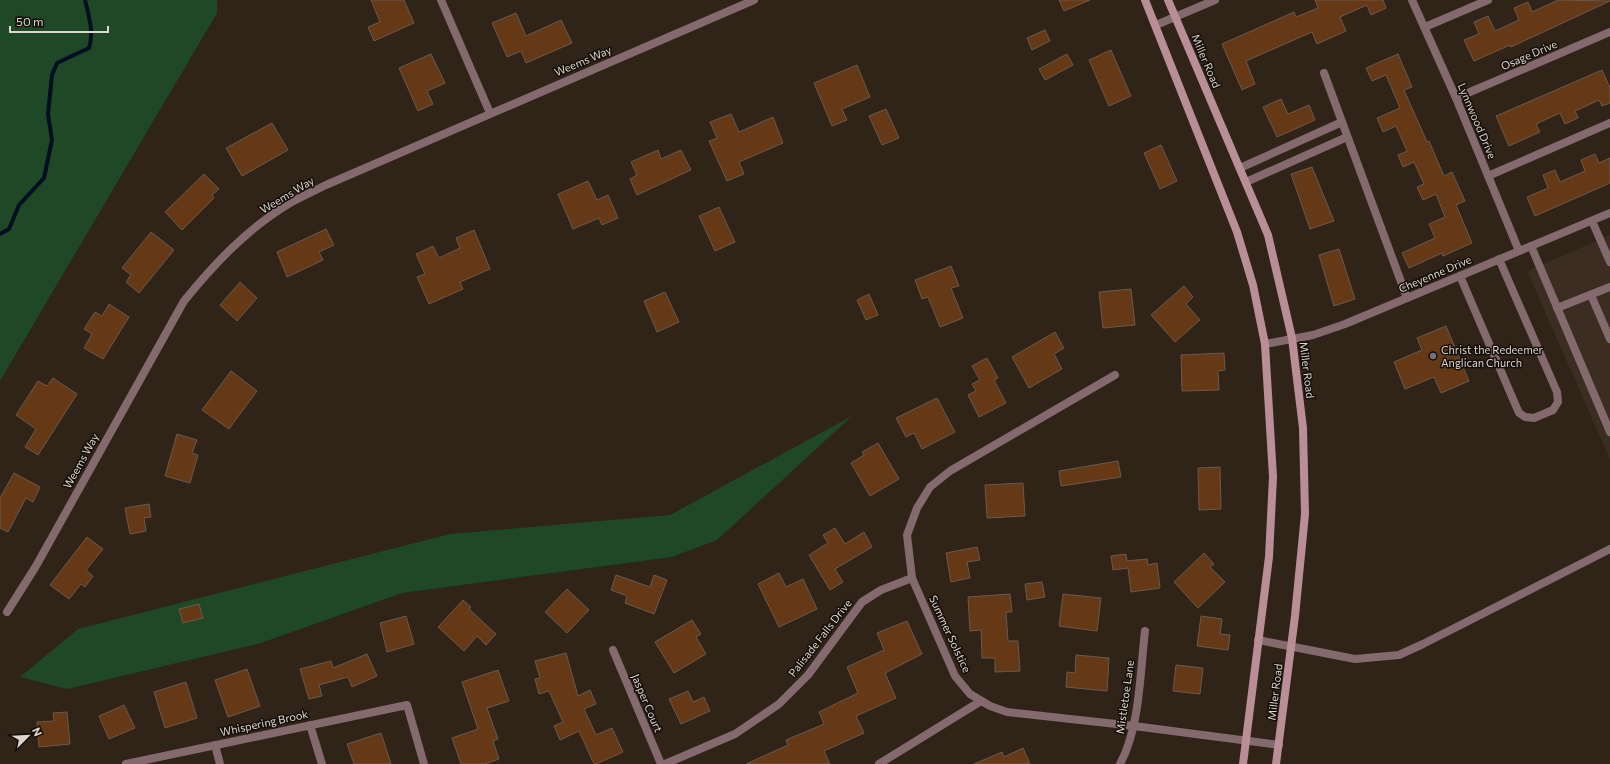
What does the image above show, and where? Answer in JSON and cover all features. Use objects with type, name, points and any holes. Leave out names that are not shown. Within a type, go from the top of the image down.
[{"type":"main road","name":"Miller Road","points":[[1145,0],[1237,232],[1253,285],[1265,344],[1273,477],[1269,557],[1243,764]]},
{"type":"main road","name":"Miller Road","points":[[1168,0],[1268,235],[1292,338],[1303,428],[1305,514],[1291,648],[1276,764]]},
{"type":"street","points":[[441,0],[490,113]]},
{"type":"street","name":"Weems Way","points":[[7,612],[36,566],[184,301],[212,267],[234,244],[290,203],[326,185],[754,0]]},
{"type":"street","points":[[1156,25],[1215,0]]},
{"type":"street","name":"Lynnwood Drive","points":[[1412,0],[1456,98],[1519,251]]},
{"type":"street","points":[[1425,27],[1488,0]]},
{"type":"street","name":"Osage Drive","points":[[1456,98],[1610,32]]},
{"type":"street","points":[[1324,73],[1407,298]]},
{"type":"street","points":[[1240,168],[1342,122]]},
{"type":"street","points":[[1488,176],[1610,123]]},
{"type":"street","points":[[1246,182],[1348,137]]},
{"type":"street","name":"Cheyenne Drive","points":[[1265,344],[1313,335],[1345,324],[1610,213]]},
{"type":"street","points":[[1592,221],[1610,262]]},
{"type":"street","points":[[1531,246],[1610,432]]},
{"type":"street","points":[[1460,276],[1519,413],[1525,417],[1534,418],[1553,410],[1558,402],[1557,392],[1499,259]]},
{"type":"street","points":[[1557,308],[1610,288]]},
{"type":"street","points":[[1591,295],[1610,339]]},
{"type":"street","name":"Summer Solstice","points":[[1114,375],[950,471],[930,488],[916,508],[907,535],[912,578],[955,676],[970,694],[981,701],[1007,712],[1134,726],[1279,745]]},
{"type":"street","points":[[1258,640],[1291,648],[1355,659],[1399,654],[1423,644],[1610,549]]},
{"type":"street","name":"Palisade Falls Drive","points":[[665,764],[735,734],[779,704],[808,675],[862,602],[881,590],[912,578]]},
{"type":"street","name":"Mistletoe Lane","points":[[1120,764],[1129,749],[1134,726],[1145,631]]},
{"type":"street","name":"Jasper Court","points":[[613,650],[661,764]]},
{"type":"street","points":[[879,764],[981,701]]},
{"type":"street","name":"Whispering Brook","points":[[126,764],[407,704],[424,764]]},
{"type":"street","points":[[310,725],[322,764]]},
{"type":"street","points":[[215,745],[220,764]]},
{"type":"shaded area","points":[[1610,235],[1610,459],[1527,271]]},
{"type":"green space","points":[[0,0],[217,0],[217,13],[0,381]]},
{"type":"green space","points":[[852,416],[717,540],[672,557],[402,593],[261,643],[67,689],[20,677],[78,629],[450,534],[670,515]]},
{"type":"building","points":[[371,0],[404,0],[414,23],[374,41],[368,27],[380,22]]},
{"type":"building","points":[[1059,0],[1090,0],[1064,11]]},
{"type":"building","points":[[1315,0],[1383,0],[1386,8],[1371,15],[1367,5],[1340,17],[1346,31],[1317,44],[1312,32],[1246,61],[1255,84],[1242,90],[1222,44],[1294,12],[1296,17],[1318,8]]},
{"type":"building","points":[[1558,0],[1610,1],[1511,47],[1510,45],[1474,61],[1464,40],[1479,34],[1474,22],[1488,16],[1495,31],[1519,20],[1514,8],[1528,2],[1532,12]]},
{"type":"building","points":[[516,13],[526,36],[561,20],[572,43],[526,63],[521,51],[507,57],[492,23]]},
{"type":"building","points":[[1045,30],[1050,41],[1032,50],[1027,38]]},
{"type":"building","points":[[1111,50],[1131,96],[1109,106],[1089,60]]},
{"type":"building","points":[[431,54],[445,83],[427,91],[433,104],[418,111],[399,68]]},
{"type":"building","points":[[1067,54],[1073,65],[1045,80],[1039,69]]},
{"type":"building","points":[[1398,54],[1412,87],[1404,90],[1427,142],[1429,141],[1444,176],[1452,172],[1465,201],[1456,205],[1472,243],[1443,256],[1442,253],[1409,268],[1402,253],[1435,238],[1429,224],[1445,217],[1436,194],[1423,200],[1417,187],[1424,184],[1414,162],[1403,167],[1398,155],[1407,151],[1396,126],[1383,132],[1377,118],[1400,108],[1386,75],[1372,81],[1366,68]]},
{"type":"building","points":[[857,65],[870,97],[842,109],[847,120],[832,126],[814,83]]},
{"type":"building","points":[[1602,70],[1610,88],[1610,103],[1602,106],[1599,100],[1575,111],[1578,118],[1565,124],[1560,113],[1536,124],[1540,132],[1509,146],[1496,116]]},
{"type":"building","points":[[1281,99],[1288,114],[1309,105],[1315,120],[1277,137],[1263,107]]},
{"type":"building","points":[[886,109],[899,138],[882,145],[869,116]]},
{"type":"building","points":[[731,114],[739,132],[773,117],[783,143],[739,162],[744,174],[727,181],[709,141],[717,138],[710,122]]},
{"type":"building","points":[[272,123],[288,150],[242,176],[226,148]]},
{"type":"building","points":[[1161,145],[1177,181],[1160,189],[1144,153]]},
{"type":"building","points":[[658,150],[661,159],[681,150],[691,170],[637,195],[630,179],[637,175],[631,162]]},
{"type":"building","points":[[1595,154],[1599,163],[1610,158],[1610,183],[1535,216],[1527,197],[1548,188],[1543,175],[1555,170],[1560,182],[1585,171],[1581,160]]},
{"type":"building","points":[[1312,167],[1334,221],[1310,229],[1291,174]]},
{"type":"building","points":[[204,174],[219,189],[212,195],[214,198],[182,230],[165,212]]},
{"type":"building","points":[[588,181],[597,200],[608,195],[618,218],[602,225],[599,218],[573,229],[558,194]]},
{"type":"building","points":[[719,207],[735,242],[715,251],[699,216]]},
{"type":"building","points":[[326,229],[334,245],[319,252],[323,260],[287,277],[277,252]]},
{"type":"building","points":[[474,230],[490,269],[460,282],[463,289],[429,304],[417,277],[425,274],[416,254],[433,246],[439,258],[460,248],[456,238]]},
{"type":"building","points":[[151,232],[174,250],[139,293],[126,282],[131,275],[122,268]]},
{"type":"building","points":[[1339,249],[1355,299],[1334,306],[1319,255]]},
{"type":"building","points":[[951,266],[959,286],[951,288],[963,318],[940,327],[928,297],[922,299],[915,280]]},
{"type":"building","points":[[240,282],[257,298],[237,321],[220,305]]},
{"type":"building","points":[[1184,286],[1193,297],[1186,304],[1200,320],[1175,342],[1151,315]]},
{"type":"building","points":[[1131,289],[1135,325],[1103,328],[1099,292]]},
{"type":"building","points":[[665,292],[679,322],[657,332],[644,301]]},
{"type":"building","points":[[869,294],[878,315],[866,320],[857,300]]},
{"type":"building","points":[[109,304],[129,317],[103,359],[84,348],[92,334],[84,329],[95,312],[102,316]]},
{"type":"building","name":"Christ the Redeemer Anglican Church","points":[[1446,326],[1469,381],[1441,393],[1434,377],[1405,389],[1394,362],[1422,350],[1417,338]]},
{"type":"building","points":[[1055,332],[1064,348],[1054,354],[1062,369],[1029,388],[1012,357]]},
{"type":"building","points":[[1224,353],[1225,370],[1218,371],[1219,390],[1182,391],[1181,355]]},
{"type":"building","points":[[987,358],[998,378],[994,380],[1006,403],[979,417],[968,395],[976,391],[972,384],[980,380],[972,366]]},
{"type":"building","points":[[231,371],[257,391],[229,429],[202,410]]},
{"type":"building","points":[[53,378],[77,394],[38,455],[25,447],[36,429],[16,415],[38,381],[47,386]]},
{"type":"building","points":[[937,398],[955,432],[922,449],[914,433],[906,437],[896,418]]},
{"type":"building","points":[[177,434],[197,440],[192,453],[198,455],[190,483],[165,476]]},
{"type":"building","points":[[878,443],[899,479],[870,496],[851,463],[864,455],[862,452]]},
{"type":"building","points":[[1118,461],[1121,477],[1061,486],[1059,471]]},
{"type":"building","points":[[1220,467],[1221,509],[1199,510],[1198,468]]},
{"type":"building","points":[[14,473],[40,487],[33,502],[26,498],[8,532],[0,528],[0,498]]},
{"type":"building","points":[[1023,483],[1025,516],[987,518],[985,485]]},
{"type":"building","points":[[149,504],[151,517],[144,518],[146,531],[130,534],[125,508]]},
{"type":"building","points":[[835,528],[845,544],[864,532],[872,547],[835,569],[843,582],[830,590],[809,555],[828,543],[823,535]]},
{"type":"building","points":[[87,537],[103,549],[86,570],[93,576],[85,587],[81,584],[69,599],[50,585]]},
{"type":"building","points":[[977,547],[980,560],[967,562],[970,578],[951,582],[946,553]]},
{"type":"building","points":[[1204,553],[1214,564],[1210,567],[1225,582],[1198,608],[1174,582]]},
{"type":"building","points":[[1126,554],[1127,561],[1147,559],[1148,565],[1157,563],[1160,588],[1131,592],[1128,568],[1113,570],[1111,556]]},
{"type":"building","points":[[779,573],[786,587],[803,579],[817,609],[779,627],[758,584]]},
{"type":"building","points":[[616,575],[650,587],[654,575],[667,580],[654,614],[625,603],[627,596],[611,590]]},
{"type":"building","points":[[1042,582],[1045,597],[1027,600],[1025,584]]},
{"type":"building","points":[[567,589],[589,610],[567,633],[545,612]]},
{"type":"building","points":[[1010,594],[1012,612],[1006,612],[1008,641],[1018,641],[1020,671],[995,672],[995,658],[982,658],[981,630],[970,631],[968,597]]},
{"type":"building","points":[[1063,594],[1101,598],[1097,631],[1059,626]]},
{"type":"building","points":[[463,600],[471,607],[469,609],[496,634],[486,645],[477,636],[464,651],[438,627]]},
{"type":"building","points":[[199,604],[203,618],[183,623],[179,609]]},
{"type":"building","points":[[406,616],[414,644],[387,652],[380,623]]},
{"type":"building","points":[[1201,616],[1222,619],[1220,634],[1230,635],[1228,650],[1197,646]]},
{"type":"building","points":[[692,620],[701,634],[696,637],[706,654],[674,673],[655,642]]},
{"type":"building","points":[[907,621],[922,654],[885,673],[896,698],[856,716],[864,733],[824,751],[830,764],[746,764],[788,745],[786,740],[824,724],[819,712],[858,693],[847,667],[884,650],[877,633]]},
{"type":"building","points":[[566,653],[578,696],[590,690],[596,704],[584,709],[596,735],[612,728],[623,752],[596,764],[594,764],[579,731],[560,740],[554,726],[563,722],[549,691],[539,694],[535,679],[540,678],[535,661]]},
{"type":"building","points":[[367,654],[377,676],[352,687],[348,677],[319,685],[322,696],[309,699],[300,669],[331,661],[333,668]]},
{"type":"building","points":[[1076,655],[1109,658],[1107,691],[1066,687],[1067,672],[1075,673]]},
{"type":"building","points":[[1176,665],[1203,668],[1200,694],[1173,691]]},
{"type":"building","points":[[247,669],[260,706],[228,717],[215,680]]},
{"type":"building","points":[[498,670],[509,701],[487,708],[498,739],[493,741],[499,759],[485,764],[461,764],[452,738],[478,729],[462,682]]},
{"type":"building","points":[[186,682],[197,718],[165,728],[154,692]]},
{"type":"building","points":[[688,691],[693,702],[704,697],[710,711],[681,724],[669,699]]},
{"type":"building","points":[[124,705],[135,728],[109,739],[99,716]]},
{"type":"building","points":[[67,712],[70,744],[39,747],[37,722],[54,721],[53,713]]},
{"type":"building","points":[[381,733],[391,764],[354,764],[347,744]]},
{"type":"building","points":[[1023,748],[1030,764],[974,764],[1002,752],[1004,757]]},
{"type":"waterway","points":[[0,234],[9,229],[19,205],[44,178],[52,140],[48,114],[52,75],[57,63],[89,48],[91,30],[85,0]]},
{"type":"place","name":"Christ the Redeemer Anglican Church","points":[[1433,356]]}]
